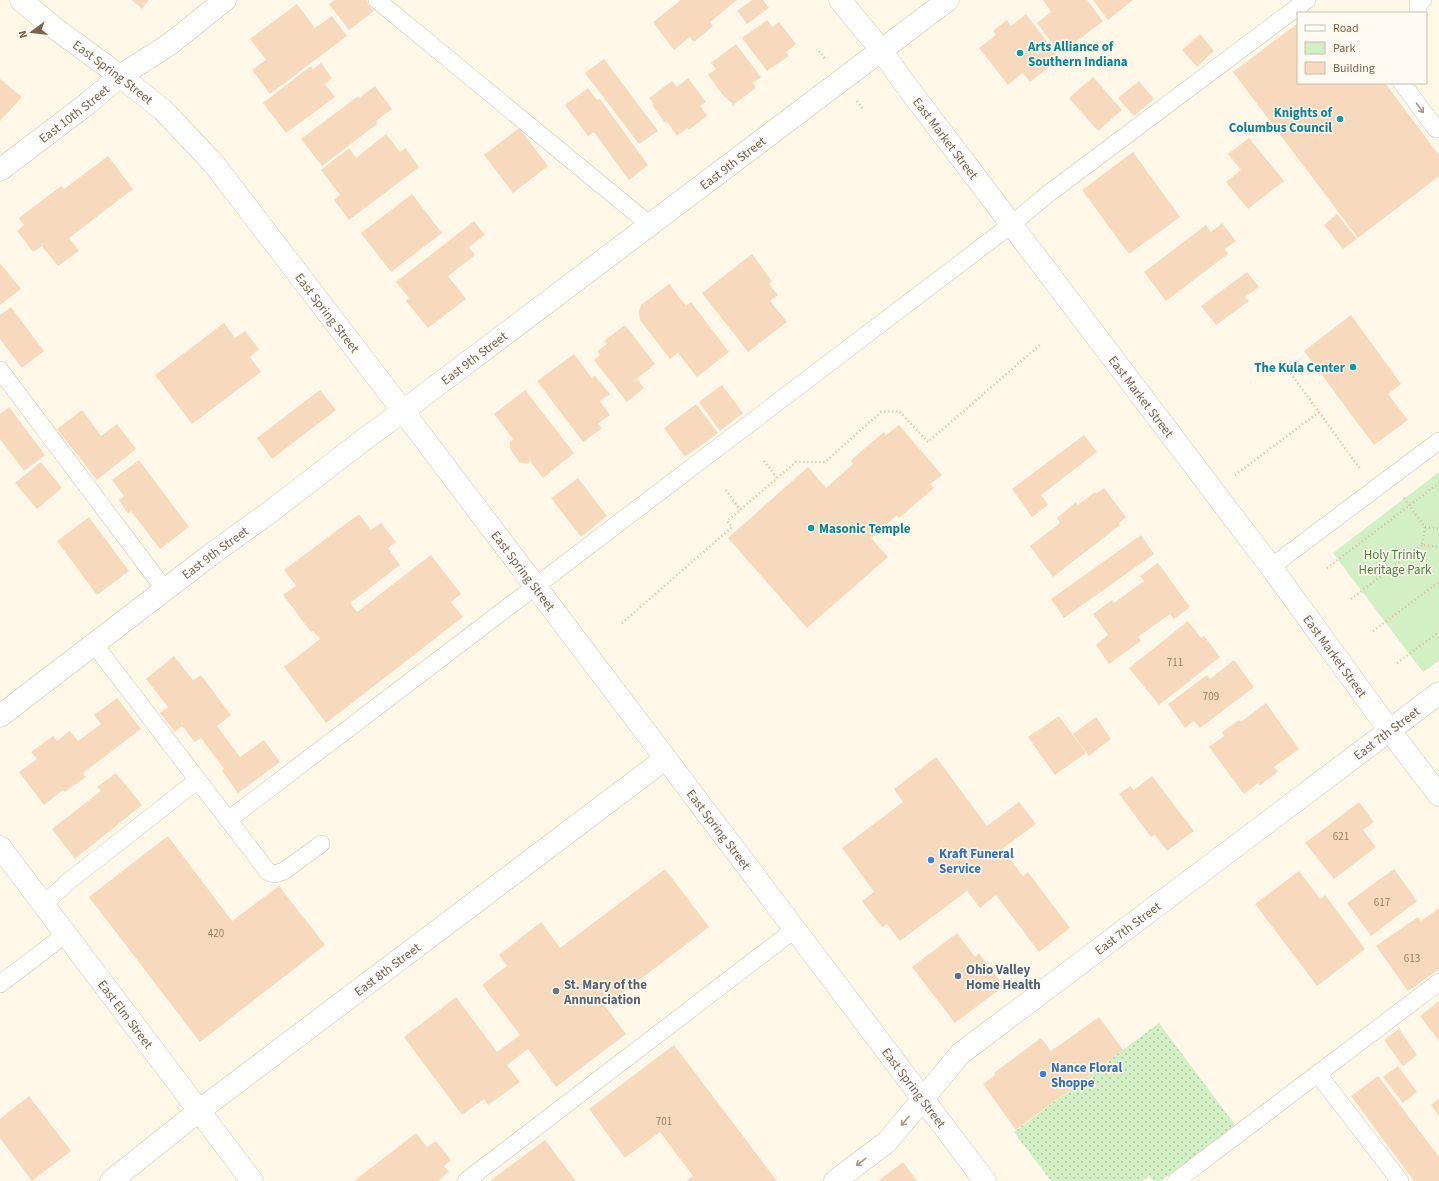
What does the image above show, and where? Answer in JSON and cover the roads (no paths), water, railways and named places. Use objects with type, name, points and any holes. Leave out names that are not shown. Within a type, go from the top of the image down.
[{"type":"street","name":"East Spring Street","points":[[22,0],[52,26],[163,110],[214,164],[403,411],[984,1181]]},
{"type":"street","name":"East 10th Street","points":[[0,170],[87,104],[120,76],[170,44],[225,0]]},
{"type":"street","name":"East Market Street","points":[[840,0],[881,50],[902,80],[1271,567],[1390,731],[1439,795]]},
{"type":"street","name":"East 9th Street","points":[[0,716],[213,553],[270,512],[362,441],[948,0]]},
{"type":"street","name":"East 7th Street","points":[[835,1181],[887,1142],[960,1054],[1439,693]]},
{"type":"street","name":"East 8th Street","points":[[111,1181],[200,1110],[665,758]]},
{"type":"street","name":"East Elm Street","points":[[0,847],[200,1110],[252,1181]]},
{"type":"lane","points":[[377,0],[650,224]]},
{"type":"lane","points":[[228,820],[1012,224],[1055,189],[1307,0]]},
{"type":"lane","points":[[1418,12],[1418,4],[1423,0]]},
{"type":"lane","points":[[1403,84],[1436,129],[1439,127]]},
{"type":"lane","points":[[0,370],[165,590]]},
{"type":"lane","points":[[1271,567],[1439,441]]},
{"type":"lane","points":[[94,644],[263,866],[274,874],[284,871],[321,844]]},
{"type":"lane","points":[[43,905],[69,881],[198,780]]},
{"type":"lane","points":[[466,1181],[794,930]]},
{"type":"lane","points":[[0,984],[66,934]]},
{"type":"lane","points":[[1176,1181],[1439,982]]},
{"type":"lane","points":[[1318,1074],[1400,1181]]},
{"type":"place","name":"Arts Alliance of Southern Indiana","points":[[1020,53]]},
{"type":"place","name":"Knights of Columbus Council","points":[[1340,119]]},
{"type":"place","name":"The Kula Center","points":[[1353,367]]},
{"type":"place","name":"Masonic Temple","points":[[811,528]]},
{"type":"place","name":"Kraft Funeral Service","points":[[931,860]]},
{"type":"place","name":"Ohio Valley Home Health","points":[[958,976]]},
{"type":"place","name":"St. Mary of the Annunciation","points":[[556,991]]},
{"type":"place","name":"Nance Floral Shoppe","points":[[1043,1074]]},
{"type":"park label","name":"Holy Trinity Heritage Park","points":[[1395,562]]}]
